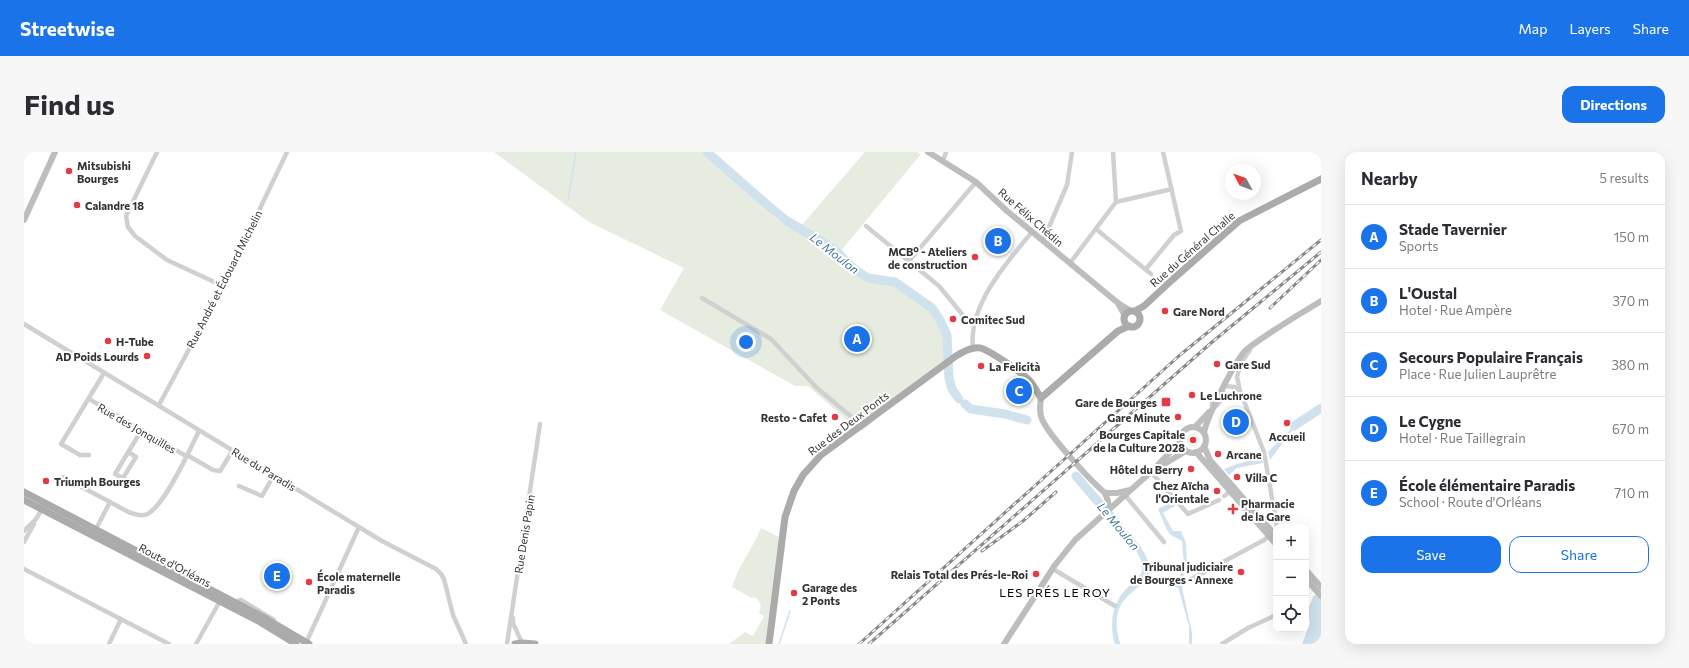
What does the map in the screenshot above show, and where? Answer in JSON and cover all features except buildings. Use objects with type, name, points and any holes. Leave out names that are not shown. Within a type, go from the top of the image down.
[{"type":"main road","points":[[24,220],[55,152]]},
{"type":"main road","name":"Rue Félix Chédin","points":[[928,152],[976,182],[1032,232],[1118,303],[1130,317]]},
{"type":"main road","name":"Rue du Général Challe","points":[[1041,398],[1118,331],[1130,317],[1239,221],[1321,179]]},
{"type":"main road","points":[[1004,644],[1053,569],[1075,540],[1161,464],[1184,452],[1196,452],[1204,446],[1206,439],[1204,433],[1205,425],[1212,409],[1243,353],[1321,301]]},
{"type":"main road","points":[[973,348],[980,348],[988,351],[1022,373],[1030,381],[1041,398],[1041,414],[1048,429],[1106,495],[1109,509]]},
{"type":"main road","name":"Rue des Deux Ponts","points":[[769,644],[784,522],[787,508],[803,475],[817,458],[861,425],[956,356],[973,348]]},
{"type":"main road","points":[[1195,427],[1212,409]]},
{"type":"main road","points":[[1184,452],[1180,442],[1180,435],[1184,430],[1189,427],[1195,427],[1204,433]]},
{"type":"main road","points":[[1161,464],[1180,442]]},
{"type":"main road","points":[[1204,446],[1210,460],[1273,532]]},
{"type":"main road","points":[[1196,452],[1230,492],[1273,532]]},
{"type":"main road","points":[[1106,495],[1131,490]]},
{"type":"main road","name":"Route d'Orléans","points":[[24,492],[308,642]]},
{"type":"main road","points":[[1106,495],[1123,497]]},
{"type":"main road","name":"Route d'Orléans","points":[[24,500],[260,622],[296,644]]},
{"type":"main road","points":[[1309,574],[1319,588],[1321,596]]},
{"type":"main road","points":[[1309,580],[1319,588]]},
{"type":"main road","points":[[518,643],[535,644]]},
{"type":"street","points":[[157,152],[126,216],[128,227],[135,236],[167,260],[223,286]]},
{"type":"street","name":"Rue André et Édouard Michelin","points":[[159,405],[223,286],[287,152]]},
{"type":"street","points":[[943,161],[946,152]]},
{"type":"street","points":[[1043,241],[1067,185],[1072,152]]},
{"type":"street","points":[[1070,263],[1116,202],[1113,152]]},
{"type":"street","points":[[1146,269],[1174,234],[1181,231],[1163,152]]},
{"type":"street","points":[[909,261],[976,182]]},
{"type":"street","points":[[1116,202],[1172,189]]},
{"type":"street","points":[[866,226],[939,286],[966,319],[975,324]]},
{"type":"street","points":[[1096,229],[1152,274]]},
{"type":"street","points":[[973,348],[975,324],[987,291],[1032,232]]},
{"type":"street","points":[[702,298],[771,339],[817,388],[861,425]]},
{"type":"street","name":"Rue du Paradis","points":[[24,324],[359,527],[436,569],[444,579],[453,615],[466,644]]},
{"type":"street","points":[[1256,343],[1249,350],[1239,368],[1238,377],[1240,391],[1265,455],[1273,524]]},
{"type":"street","points":[[88,455],[80,455],[61,444],[104,373]]},
{"type":"street","points":[[1224,387],[1235,387],[1240,391]]},
{"type":"street","name":"Rue des Jonquilles","points":[[88,399],[141,431],[213,470],[220,471],[233,450]]},
{"type":"street","name":"Rue Denis Papin","points":[[507,644],[540,424]]},
{"type":"street","points":[[128,452],[136,457],[123,478],[115,474],[128,452],[141,431]]},
{"type":"street","points":[[63,477],[136,515],[146,515],[154,511],[174,480],[199,431]]},
{"type":"street","points":[[1152,471],[1188,514],[1220,500]]},
{"type":"street","points":[[239,486],[262,496],[274,475]]},
{"type":"street","points":[[1224,496],[1230,492]]},
{"type":"street","points":[[1123,497],[1164,542]]},
{"type":"street","points":[[96,530],[110,502]]},
{"type":"street","points":[[24,542],[42,510]]},
{"type":"street","name":"Route d'Orléans","points":[[42,510],[52,510],[68,514]]},
{"type":"street","points":[[24,531],[36,519]]},
{"type":"street","points":[[308,642],[359,527]]},
{"type":"street","points":[[1175,585],[1182,584],[1273,534]]},
{"type":"street","points":[[24,569],[169,644]]},
{"type":"street","points":[[1053,569],[1115,606]]},
{"type":"street","points":[[196,644],[220,601]]},
{"type":"street","points":[[513,608],[513,623],[518,643]]},
{"type":"street","points":[[1222,644],[1248,628],[1273,617]]},
{"type":"street","points":[[109,644],[121,619]]},
{"type":"shaded area","points":[[494,152],[712,152],[747,192],[776,219],[820,244],[855,274],[878,280],[895,282],[932,308],[947,335],[948,359],[862,431],[850,423],[808,386],[795,386],[660,310],[684,268],[589,222]]},
{"type":"shaded area","points":[[865,152],[917,152],[921,154],[840,252],[801,226]]},
{"type":"shaded area","name":"Bourges Capitale de la Culture 2028","points":[[1195,434],[1198,435],[1198,445],[1191,446],[1188,445],[1187,438],[1188,435]]},
{"type":"shaded area","points":[[761,528],[779,537],[766,644],[729,644],[745,632],[753,636],[764,616],[759,613],[760,604],[755,597],[752,598],[732,587],[738,572]]},
{"type":"water","points":[[1302,418],[1304,421],[1294,428],[1270,460],[1268,452],[1293,427],[1292,425]]},
{"type":"water","points":[[1261,455],[1263,463],[1237,468],[1229,475],[1224,469],[1257,458]]},
{"type":"water","points":[[1175,500],[1178,504],[1163,513],[1173,531],[1181,531],[1186,543],[1187,567],[1181,583],[1192,633],[1192,644],[1189,644],[1189,626],[1178,587],[1178,581],[1184,564],[1182,541],[1171,535],[1167,530],[1158,509]]},
{"type":"water","points":[[1113,514],[1142,548],[1148,561],[1149,568],[1145,580],[1125,599],[1117,614],[1120,644],[1115,644],[1112,629],[1115,606],[1118,599],[1139,576],[1142,571],[1142,564],[1133,546],[1106,520]]},
{"type":"water","points":[[1321,588],[1321,637],[1318,644],[1302,644],[1307,632],[1309,632],[1309,607],[1313,597]]},
{"type":"waterway","points":[[568,200],[576,152]]},
{"type":"waterway","name":"Le Moulon","points":[[707,152],[787,221],[826,244],[838,253],[854,269],[868,278],[895,282],[932,308],[947,335],[949,378],[952,389],[959,399]]},
{"type":"waterway","name":"Le Moulon","points":[[965,404],[971,409],[1005,414],[1027,420]]},
{"type":"waterway","points":[[1294,426],[1321,408]]},
{"type":"waterway","name":"Le Moulon","points":[[1076,476],[1118,525]]},
{"type":"waterway","points":[[779,644],[790,611]]},
{"type":"railway","points":[[859,644],[1180,355],[1321,240]]},
{"type":"railway","points":[[869,644],[1211,343],[1321,252]]},
{"type":"railway","points":[[1270,308],[1321,260]]},
{"type":"railway","points":[[982,551],[1023,521],[1056,492]]},
{"type":"place","name":"Mitsubishi Bourges","points":[[69,171]]},
{"type":"place","name":"Calandre 18","points":[[77,205]]},
{"type":"place","name":"L'Oustal","points":[[998,241]]},
{"type":"place","name":"MCB° - Ateliers de construction","points":[[975,257]]},
{"type":"place","name":"Gare Nord","points":[[1165,311]]},
{"type":"place","name":"Comitec Sud","points":[[953,319]]},
{"type":"place","name":"Stade Tavernier","points":[[857,339]]},
{"type":"place","name":"H-Tube","points":[[108,341]]},
{"type":"place","name":"AD Poids Lourds","points":[[147,356]]},
{"type":"place","name":"Gare Sud","points":[[1217,364]]},
{"type":"place","name":"La Felicità","points":[[981,366]]},
{"type":"place","name":"Secours Populaire Français","points":[[1019,391]]},
{"type":"place","name":"Le Luchrone","points":[[1192,395]]},
{"type":"place","name":"Gare de Bourges","points":[[1166,402]]},
{"type":"place","name":"Resto - Cafet","points":[[835,417]]},
{"type":"place","name":"Gare Minute","points":[[1178,417]]},
{"type":"place","name":"Le Cygne","points":[[1236,422]]},
{"type":"place","name":"Accueil","points":[[1287,423]]},
{"type":"place","name":"Bourges Capitale de la Culture 2028","points":[[1193,440]]},
{"type":"place","name":"Arcane","points":[[1218,454]]},
{"type":"place","name":"Hôtel du Berry","points":[[1191,469]]},
{"type":"place","name":"Villa C","points":[[1237,477]]},
{"type":"place","name":"Triumph Bourges","points":[[46,481]]},
{"type":"place","name":"Chez Aïcha l'Orientale","points":[[1217,491]]},
{"type":"place","name":"Pharmacie de la Gare","points":[[1233,509]]},
{"type":"place","name":"Tribunal judiciaire de Bourges - Annexe","points":[[1241,572]]},
{"type":"place","name":"Relais Total des Prés-le-Roi","points":[[1036,574]]},
{"type":"place","name":"École élémentaire Paradis","points":[[277,576]]},
{"type":"place","name":"École maternelle Paradis","points":[[309,582]]},
{"type":"place","name":"Garage des 2 Ponts","points":[[794,593]]},
{"type":"district","name":"LES PRÉS LE ROY","points":[[1055,592]]}]
